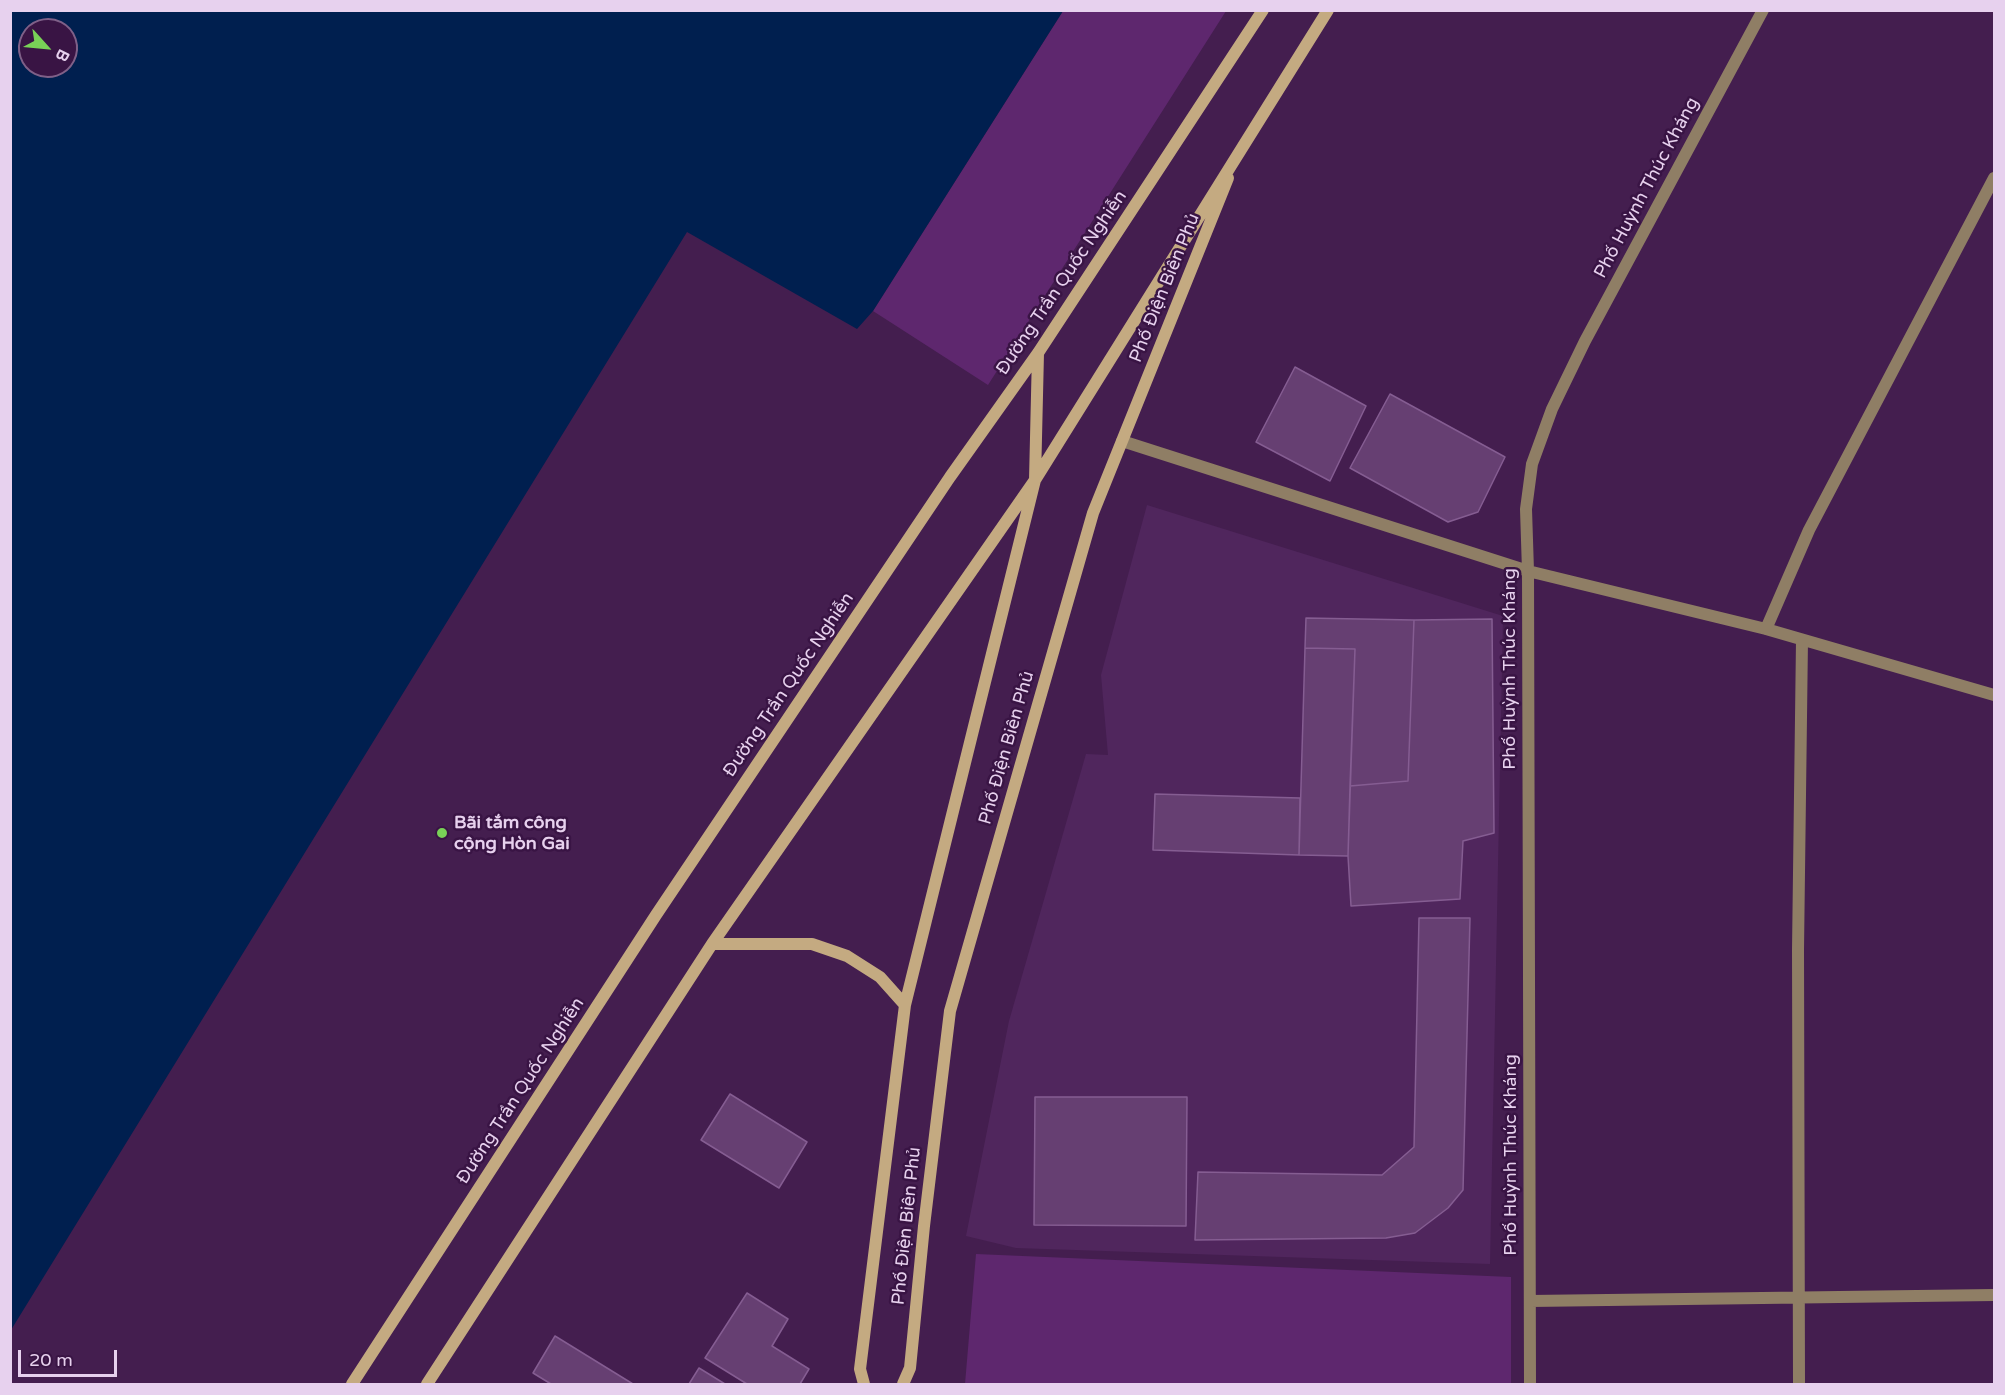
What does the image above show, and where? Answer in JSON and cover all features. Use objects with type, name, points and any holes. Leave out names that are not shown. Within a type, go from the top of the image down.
[{"type":"main road","name":"Đường Trần Quốc Nghiễn","points":[[352,1384],[656,915],[950,477],[1038,353],[1263,10]]},
{"type":"main road","points":[[427,1384],[712,944],[1035,480],[1328,10]]},
{"type":"main road","name":"Phố Điện Biên Phủ","points":[[903,1384],[910,1368],[924,1226],[950,1011],[1093,513],[1241,147]]},
{"type":"main road","points":[[1035,480],[1038,353]]},
{"type":"main road","name":"Phố Điện Biên Phủ","points":[[864,1384],[860,1369],[905,1005],[1035,480]]},
{"type":"main road","points":[[712,944],[812,944],[847,956],[880,976],[905,1005]]},
{"type":"street","name":"Phố Huỳnh Thúc Kháng","points":[[1530,1384],[1526,509],[1532,464],[1552,409],[1585,341],[1763,10]]},
{"type":"street","points":[[1766,629],[1809,530],[1995,178]]},
{"type":"street","points":[[1122,441],[1528,571],[1766,629],[1995,695]]},
{"type":"street","points":[[1798,1384],[1798,950],[1802,640]]},
{"type":"street","points":[[1530,1300],[1995,1295]]},
{"type":"shaded area","points":[[1063,11],[1226,11],[988,385],[873,311]]},
{"type":"shaded area","points":[[1147,505],[1503,616],[1490,1264],[1016,1248],[966,1236],[1009,1021],[1086,754],[1108,755],[1101,675]]},
{"type":"shaded area","points":[[976,1254],[1511,1277],[1511,1384],[965,1384]]},
{"type":"water","points":[[11,10],[1063,11],[873,311],[857,329],[687,232],[11,1330]]},
{"type":"building","points":[[1295,367],[1366,406],[1330,481],[1256,442]]},
{"type":"building","points":[[1390,394],[1505,457],[1478,512],[1448,522],[1350,468]]},
{"type":"building","points":[[1306,618],[1414,620],[1408,781],[1350,786],[1355,649],[1305,648]]},
{"type":"building","points":[[1492,619],[1494,833],[1463,841],[1460,899],[1351,906],[1348,856],[1350,786],[1408,781],[1414,620]]},
{"type":"building","points":[[1305,648],[1355,649],[1348,856],[1299,855]]},
{"type":"building","points":[[1155,794],[1300,798],[1299,855],[1153,850]]},
{"type":"building","points":[[1419,918],[1470,918],[1463,1190],[1448,1208],[1415,1233],[1386,1238],[1195,1240],[1198,1172],[1382,1175],[1414,1147]]},
{"type":"building","points":[[730,1094],[807,1142],[779,1188],[701,1140]]},
{"type":"building","points":[[1035,1097],[1187,1097],[1186,1226],[1034,1225]]},
{"type":"building","points":[[747,1293],[788,1319],[772,1346],[809,1369],[800,1384],[747,1384],[705,1358]]},
{"type":"building","points":[[555,1336],[633,1384],[551,1384],[533,1373]]},
{"type":"building","points":[[699,1368],[725,1384],[689,1384]]},
{"type":"place","name":"Bãi tắm công cộng Hòn Gai","points":[[442,833]]}]
